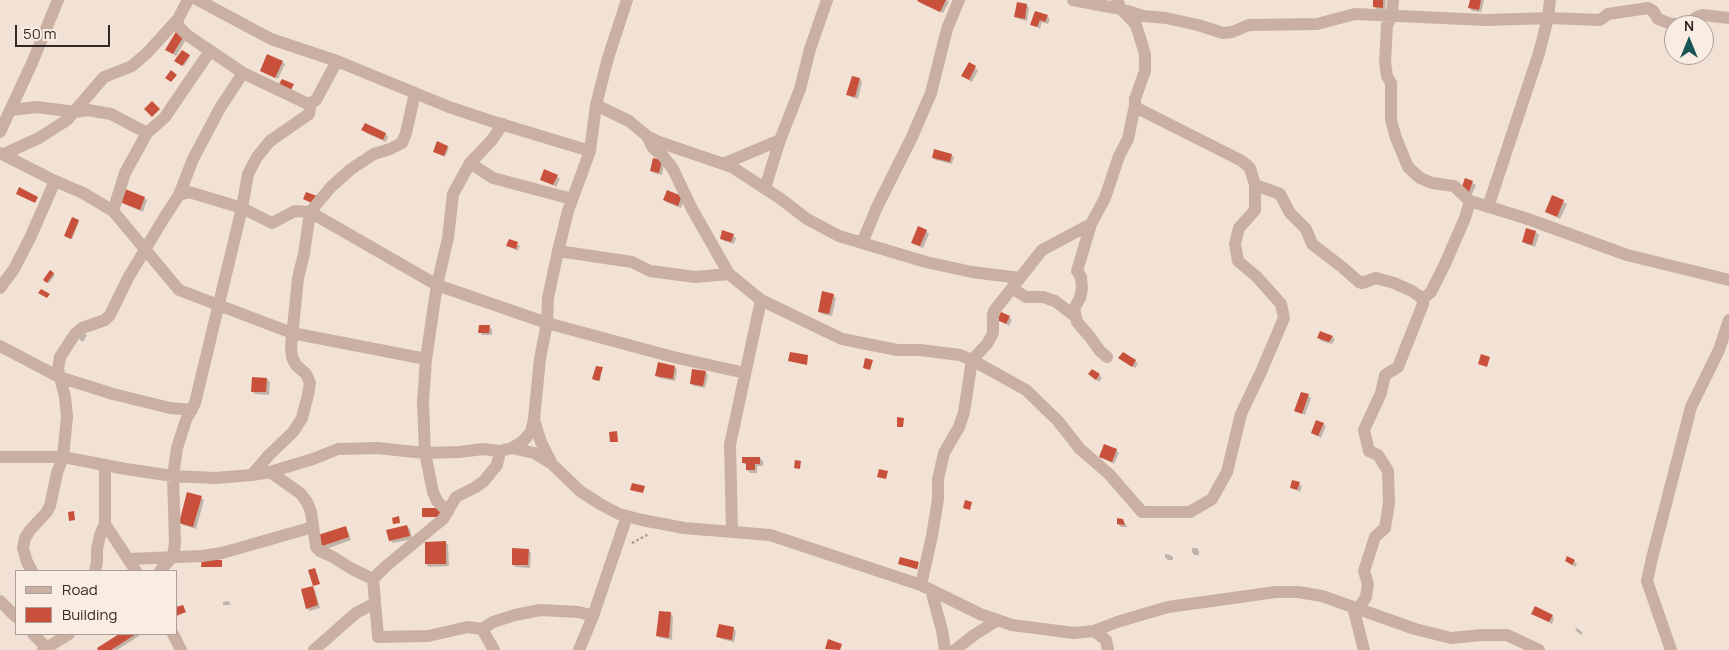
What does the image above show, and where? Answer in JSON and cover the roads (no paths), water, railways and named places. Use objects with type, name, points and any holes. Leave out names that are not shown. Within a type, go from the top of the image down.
[{"type":"street","points":[[0,132],[32,64],[58,0]]},
{"type":"street","points":[[2,154],[55,129],[75,112],[104,77],[132,66],[148,53],[178,19],[188,0]]},
{"type":"street","points":[[198,0],[271,39],[337,61],[449,107],[590,151]]},
{"type":"street","points":[[377,650],[378,637],[373,579],[438,524],[456,498],[484,481],[497,466],[506,450],[522,441],[531,432],[540,359],[547,323],[548,298],[558,251],[572,199],[590,151],[596,105],[608,58],[627,0]]},
{"type":"street","points":[[765,188],[780,140],[800,90],[810,49],[828,0]]},
{"type":"street","points":[[862,243],[931,93],[947,28],[959,0]]},
{"type":"street","points":[[1073,0],[1119,4],[1143,16],[1198,25],[1223,33],[1232,32],[1249,25],[1317,24],[1355,14],[1486,20],[1548,18],[1600,20],[1608,14],[1645,8],[1653,11],[1658,19],[1671,24],[1688,24],[1696,17],[1703,15],[1729,18]]},
{"type":"street","points":[[1393,0],[1392,15],[1387,25],[1385,62],[1390,83],[1391,120],[1402,155],[1408,167],[1420,178],[1432,183],[1454,186],[1470,202],[1528,219],[1627,255],[1729,280]]},
{"type":"street","points":[[1488,207],[1539,53],[1548,18],[1550,0]]},
{"type":"street","points":[[1107,357],[1081,328],[1074,309],[1080,298],[1082,288],[1081,277],[1077,271],[1091,224],[1105,198],[1119,156],[1128,140],[1135,99],[1145,71],[1145,54],[1136,25],[1119,4]]},
{"type":"street","points":[[178,19],[178,26],[210,51],[243,73],[306,104],[316,100],[337,61]]},
{"type":"street","points":[[113,211],[125,173],[147,133],[165,117],[210,51]]},
{"type":"street","points":[[31,570],[27,562],[24,548],[25,538],[50,506],[57,473],[63,457],[67,417],[65,397],[58,369],[60,357],[75,334],[82,328],[104,320],[110,315],[128,278],[179,195],[193,159],[220,108],[243,73]]},
{"type":"street","points":[[252,475],[293,432],[302,418],[310,383],[306,374],[292,357],[292,332],[298,278],[304,254],[310,212],[351,169],[374,154],[402,143],[415,93]]},
{"type":"street","points":[[161,570],[173,556],[175,543],[173,476],[179,440],[186,420],[195,403],[242,208],[248,174],[257,157],[270,141],[309,114],[312,103]]},
{"type":"street","points":[[596,105],[629,121],[647,136],[677,149],[732,167],[765,188],[807,219],[839,236],[926,262],[972,272],[1020,278]]},
{"type":"street","points":[[647,136],[653,148],[663,156],[672,169],[692,209],[729,274],[761,300],[842,339],[897,350],[920,350],[960,355],[972,360],[1026,390],[1058,422],[1080,449],[1109,474],[1142,512],[1190,512],[1212,498],[1227,472],[1240,414],[1261,372],[1284,318],[1281,304],[1258,277],[1238,261],[1235,244],[1239,228],[1255,210],[1255,185],[1250,168],[1242,161],[1144,112],[1135,105]]},
{"type":"street","points":[[11,110],[37,107],[75,112],[88,110],[111,114],[147,133]]},
{"type":"street","points":[[448,512],[437,501],[433,492],[425,453],[423,402],[426,359],[437,285],[448,238],[453,194],[470,163],[503,124]]},
{"type":"street","points":[[723,164],[780,140]]},
{"type":"street","points":[[2,154],[83,193],[113,211],[179,290],[292,332],[426,359]]},
{"type":"street","points":[[470,163],[493,178],[572,199]]},
{"type":"street","points":[[0,288],[22,254],[55,181]]},
{"type":"street","points":[[1255,185],[1280,194],[1290,213],[1306,229],[1312,244],[1359,282],[1362,283],[1376,278],[1412,291],[1423,299]]},
{"type":"street","points":[[179,195],[189,192],[242,208],[272,223],[295,211],[310,212],[437,285],[547,323],[673,357],[744,373]]},
{"type":"street","points":[[1356,607],[1366,597],[1368,584],[1364,571],[1375,537],[1385,528],[1389,503],[1388,471],[1378,455],[1369,451],[1364,430],[1381,393],[1385,375],[1398,367],[1423,304],[1423,299],[1431,292],[1445,264],[1466,218],[1470,202]]},
{"type":"street","points":[[945,650],[942,630],[926,588],[938,499],[938,479],[944,453],[959,427],[964,412],[972,360],[987,344],[993,333],[994,310],[1013,289],[1042,250],[1091,224]]},
{"type":"street","points":[[558,251],[632,262],[650,271],[696,277],[729,274]]},
{"type":"street","points":[[1013,289],[1026,297],[1043,297],[1055,301],[1076,318]]},
{"type":"street","points":[[732,532],[730,445],[761,300]]},
{"type":"street","points":[[1671,650],[1647,581],[1691,407],[1719,350],[1729,320]]},
{"type":"street","points":[[0,346],[59,377],[113,394],[170,408],[192,410]]},
{"type":"street","points":[[534,418],[541,442],[552,464]]},
{"type":"street","points":[[0,457],[63,457],[105,466],[173,476],[215,478],[270,472],[338,449],[377,448],[425,453],[483,449],[534,453],[552,464],[580,491],[600,504],[627,516],[671,526],[770,534],[926,588],[980,614],[1012,625],[1074,632],[1094,631],[1168,607],[1276,592],[1298,592],[1322,596],[1415,628],[1451,638],[1507,635],[1539,650]]},
{"type":"street","points":[[95,570],[97,549],[105,524],[105,466]]},
{"type":"street","points":[[270,472],[300,493],[307,502],[311,512],[316,547],[320,552],[333,556],[352,569],[373,579]]},
{"type":"street","points":[[579,650],[593,616],[627,516]]},
{"type":"street","points":[[105,524],[135,570]]},
{"type":"street","points":[[128,559],[202,556],[222,553],[313,527]]},
{"type":"street","points":[[0,601],[15,616]]},
{"type":"street","points":[[314,650],[356,614],[375,603]]},
{"type":"street","points":[[1356,607],[1364,650]]},
{"type":"street","points":[[378,637],[428,636],[468,627],[482,629],[493,622],[515,614],[540,610],[579,612],[593,616]]},
{"type":"street","points":[[955,650],[998,620]]},
{"type":"street","points":[[482,629],[494,650]]},
{"type":"street","points":[[1094,631],[1106,640],[1108,650]]},
{"type":"street","points":[[34,635],[45,648],[67,635]]},
{"type":"street","points":[[174,635],[181,650]]}]
